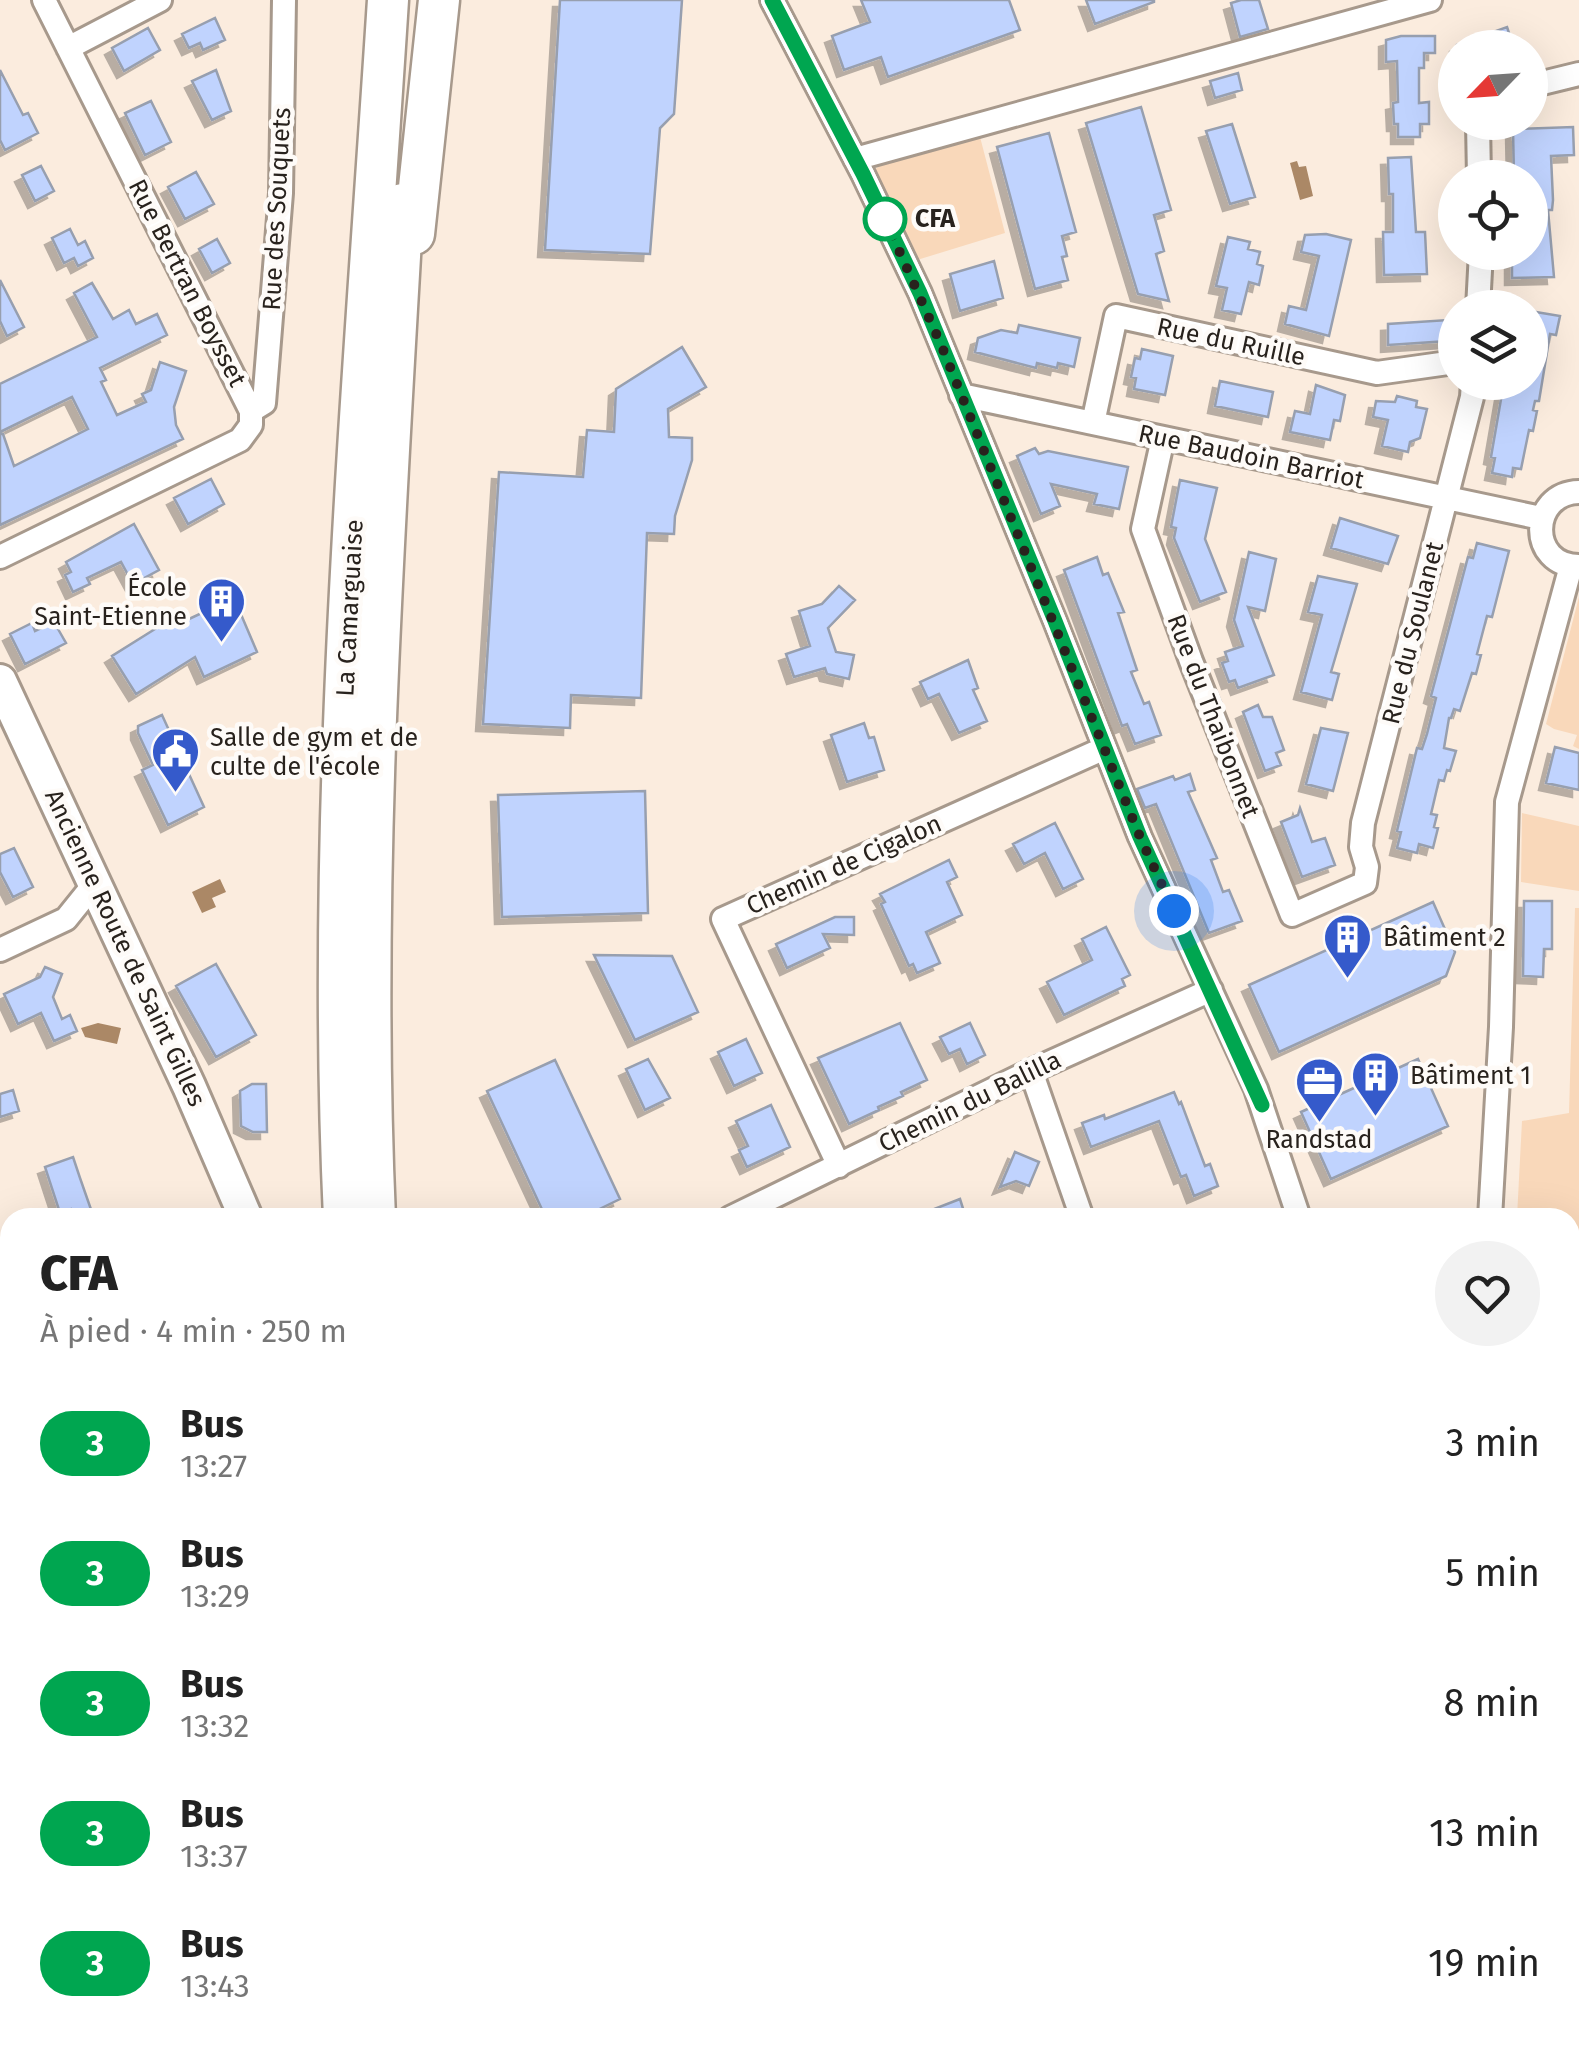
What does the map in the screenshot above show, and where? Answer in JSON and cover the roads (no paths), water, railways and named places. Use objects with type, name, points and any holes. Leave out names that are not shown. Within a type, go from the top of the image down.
[{"type":"highway","points":[[356,500],[355,253],[362,140],[362,0]]},
{"type":"highway","name":"La Camarguaise","points":[[344,1208],[340,871],[346,659],[388,0]]},
{"type":"highway","name":"La Camarguaise","points":[[375,1208],[370,881],[375,710],[415,0]]},
{"type":"highway","points":[[393,376],[420,195],[439,0]]},
{"type":"street","points":[[44,0],[68,48],[160,0]]},
{"type":"street","name":"Rue des Souquets","points":[[252,411],[264,403],[281,193],[284,0]]},
{"type":"street","points":[[772,0],[920,293],[1140,837],[1262,1105],[1296,1208]]},
{"type":"street","points":[[855,159],[1430,0]]},
{"type":"street","name":"Rue Bertran Boysset","points":[[0,557],[240,440],[251,425],[252,411],[68,48]]},
{"type":"street","points":[[1548,82],[1579,74]]},
{"type":"street","name":"Rue du Ruille","points":[[1093,423],[1116,316],[1377,373],[1438,364]]},
{"type":"street","name":"Rue Baudoin Barriot","points":[[961,395],[1541,518]]},
{"type":"street","name":"Rue du Soulanet","points":[[1365,883],[1363,824],[1471,400]]},
{"type":"street","name":"Rue du Thaibonnet","points":[[1162,438],[1144,530],[1191,661],[1292,915],[1365,883]]},
{"type":"street","points":[[1491,1208],[1501,1026],[1507,802],[1575,566],[1559,562],[1542,543],[1541,518],[1553,500],[1562,494],[1579,492]]},
{"type":"street","name":"Ancienne Route de Saint Gilles","points":[[0,681],[96,883],[242,1208]]},
{"type":"street","name":"Chemin de Cigalon","points":[[839,1166],[723,918],[1105,748]]},
{"type":"street","points":[[0,950],[66,919],[96,883]]},
{"type":"street","name":"Chemin du Balilla","points":[[751,1208],[1031,1071],[1211,990]]},
{"type":"street","points":[[1031,1071],[1079,1208]]},
{"type":"place","name":"CFA","points":[[885,219]]},
{"type":"place","name":"École Saint-Etienne","points":[[222,644]]},
{"type":"place","name":"Salle de gym et de culte de l'école","points":[[175,794]]},
{"type":"place","name":"Bâtiment 2","points":[[1348,980]]},
{"type":"place","name":"Bâtiment 1","points":[[1375,1118]]},
{"type":"place","name":"Randstad","points":[[1319,1124]]}]
